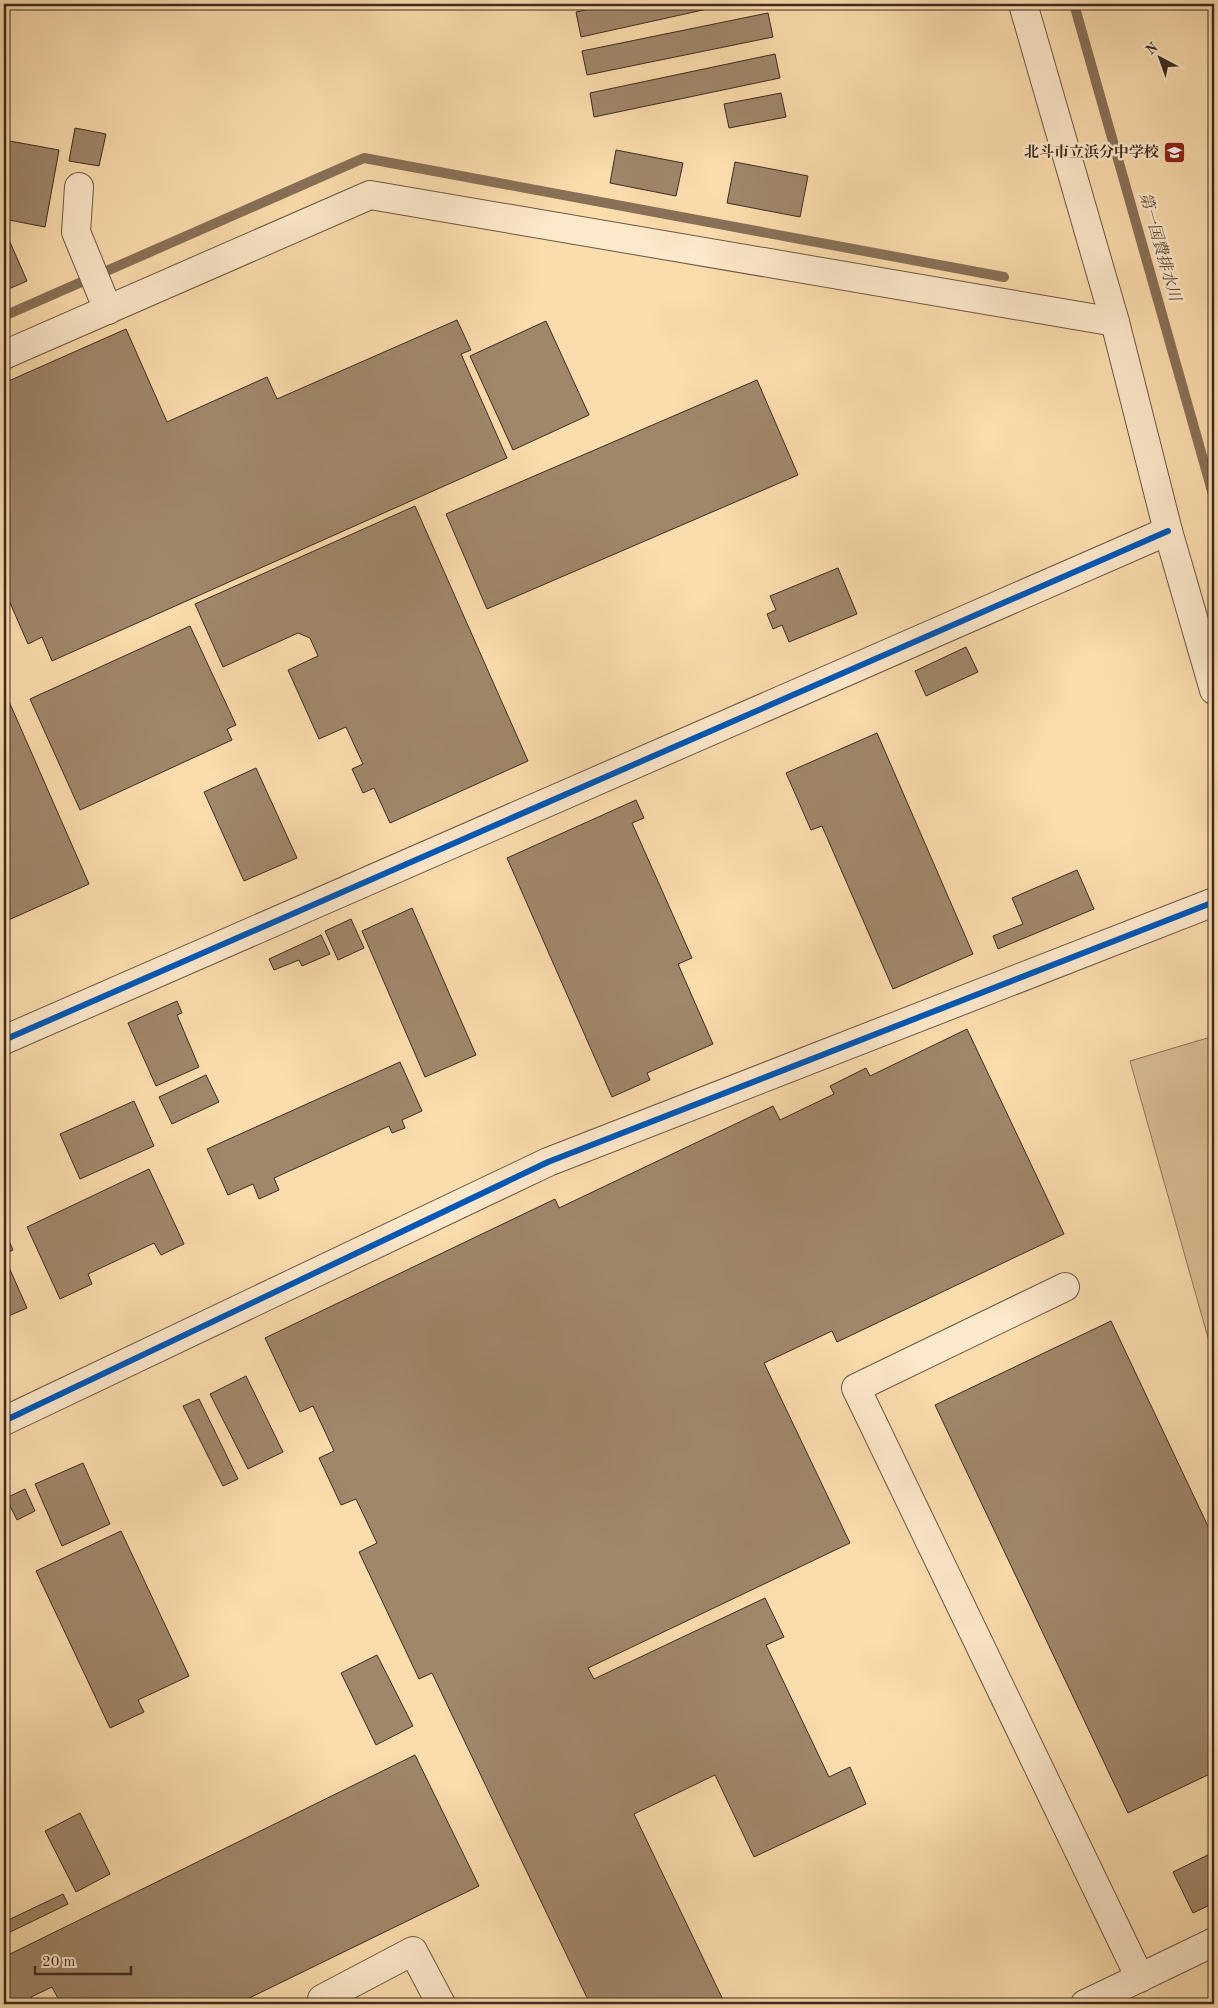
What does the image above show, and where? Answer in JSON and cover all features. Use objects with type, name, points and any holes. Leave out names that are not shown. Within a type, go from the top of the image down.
[{"type":"street","points":[[1023,4],[1115,322],[1168,530],[1214,690]]},
{"type":"street","points":[[79,187],[76,232],[103,300]]},
{"type":"street","points":[[4,356],[103,300],[370,195],[1115,322]]},
{"type":"street","points":[[4,1040],[1168,530]]},
{"type":"street","points":[[4,1421],[548,1162],[1214,902]]},
{"type":"street","points":[[1065,1287],[856,1388],[1140,1978]]},
{"type":"street","points":[[1085,2004],[1214,1942]]},
{"type":"street","points":[[320,2002],[414,1951],[441,2004]]},
{"type":"shaded area","points":[[1214,1036],[1214,1359],[1130,1061]]},
{"type":"building","points":[[613,4],[730,4],[581,37],[576,12]]},
{"type":"building","points":[[768,13],[773,37],[587,75],[582,51]]},
{"type":"building","points":[[775,54],[780,78],[594,117],[590,93]]},
{"type":"building","points":[[781,93],[786,117],[729,128],[724,104]]},
{"type":"building","points":[[75,128],[106,134],[99,166],[69,161]]},
{"type":"building","points":[[4,140],[59,150],[45,227],[4,219]]},
{"type":"building","points":[[616,150],[683,163],[676,196],[610,183]]},
{"type":"building","points":[[735,162],[808,176],[800,217],[727,203]]},
{"type":"building","points":[[6,233],[27,281],[4,291],[4,234]]},
{"type":"building","points":[[457,320],[471,350],[461,354],[507,458],[52,661],[42,637],[28,644],[4,589],[4,383],[126,329],[167,422],[267,377],[277,399]]},
{"type":"building","points":[[546,321],[589,415],[513,450],[470,356]]},
{"type":"building","points":[[757,380],[798,475],[487,609],[446,514]]},
{"type":"building","points":[[415,506],[528,761],[390,823],[374,788],[363,793],[352,769],[363,764],[346,727],[319,739],[288,670],[318,656],[310,638],[298,633],[223,667],[195,604]]},
{"type":"building","points":[[838,568],[857,614],[789,642],[782,625],[773,629],[767,614],[776,610],[770,596]]},
{"type":"building","points":[[190,626],[236,725],[227,729],[232,740],[80,810],[30,699]]},
{"type":"building","points":[[966,647],[978,672],[926,696],[915,671]]},
{"type":"building","points":[[4,690],[89,884],[4,922]]},
{"type":"building","points":[[877,733],[973,954],[893,989],[822,826],[811,830],[786,773]]},
{"type":"building","points":[[256,768],[297,858],[244,881],[204,792]]},
{"type":"building","points":[[636,800],[644,818],[632,823],[692,958],[678,964],[713,1044],[647,1073],[650,1080],[612,1097],[507,858]]},
{"type":"building","points":[[1077,870],[1094,909],[998,949],[993,936],[1023,924],[1012,898]]},
{"type":"building","points":[[412,908],[476,1055],[425,1077],[362,931]]},
{"type":"building","points":[[351,919],[364,948],[338,960],[325,931]]},
{"type":"building","points":[[321,935],[330,954],[302,966],[299,960],[274,970],[269,959]]},
{"type":"building","points":[[177,1001],[182,1013],[177,1015],[199,1067],[156,1086],[128,1023]]},
{"type":"building","points":[[967,1029],[1064,1234],[837,1342],[832,1331],[764,1363],[850,1543],[588,1668],[594,1679],[765,1598],[784,1637],[766,1645],[829,1777],[850,1767],[866,1804],[754,1857],[715,1775],[634,1814],[725,2004],[590,2004],[432,1673],[419,1679],[359,1552],[377,1543],[356,1499],[341,1505],[319,1458],[334,1451],[313,1406],[300,1412],[265,1338],[555,1199],[559,1208],[773,1106],[780,1120],[834,1094],[830,1086],[866,1068],[870,1076]]},
{"type":"building","points":[[400,1062],[422,1111],[402,1120],[405,1128],[392,1133],[389,1126],[274,1178],[279,1190],[259,1199],[253,1184],[228,1195],[207,1149]]},
{"type":"building","points":[[206,1075],[219,1102],[172,1124],[159,1097]]},
{"type":"building","points":[[134,1101],[154,1146],[80,1179],[60,1134]]},
{"type":"building","points":[[149,1169],[184,1244],[161,1255],[154,1243],[88,1274],[92,1284],[60,1299],[27,1227]]},
{"type":"building","points":[[4,1234],[6,1234],[13,1250],[4,1254]]},
{"type":"building","points":[[4,1256],[27,1308],[4,1318]]},
{"type":"building","points":[[1111,1321],[1214,1539],[1214,1772],[1128,1813],[935,1405]]},
{"type":"building","points":[[246,1376],[283,1452],[248,1469],[210,1394]]},
{"type":"building","points":[[199,1399],[238,1479],[223,1486],[183,1406]]},
{"type":"building","points":[[83,1463],[110,1524],[62,1546],[35,1484]]},
{"type":"building","points":[[25,1489],[35,1511],[17,1520],[6,1498]]},
{"type":"building","points":[[121,1531],[189,1676],[138,1700],[144,1712],[110,1728],[36,1571]]},
{"type":"building","points":[[377,1655],[413,1726],[376,1745],[341,1673]]},
{"type":"building","points":[[415,1755],[479,1886],[237,2004],[61,2004],[52,1987],[31,1997],[35,2004],[4,2004],[4,1957]]},
{"type":"building","points":[[80,1813],[110,1874],[76,1892],[45,1831]]},
{"type":"building","points":[[1214,1852],[1214,1903],[1193,1913],[1173,1872]]},
{"type":"building","points":[[63,1894],[68,1904],[4,1935],[4,1922]]},
{"type":"waterway","name":"第一国費排水川","points":[[1074,4],[1214,498]]},
{"type":"waterway","points":[[4,316],[364,158],[1004,277]]},
{"type":"cycle path","points":[[4,1040],[1168,531]]},
{"type":"cycle path","points":[[4,1421],[548,1162],[1214,902]]},
{"type":"place","name":"北斗市立浜分中学校","points":[[1175,153]]}]
